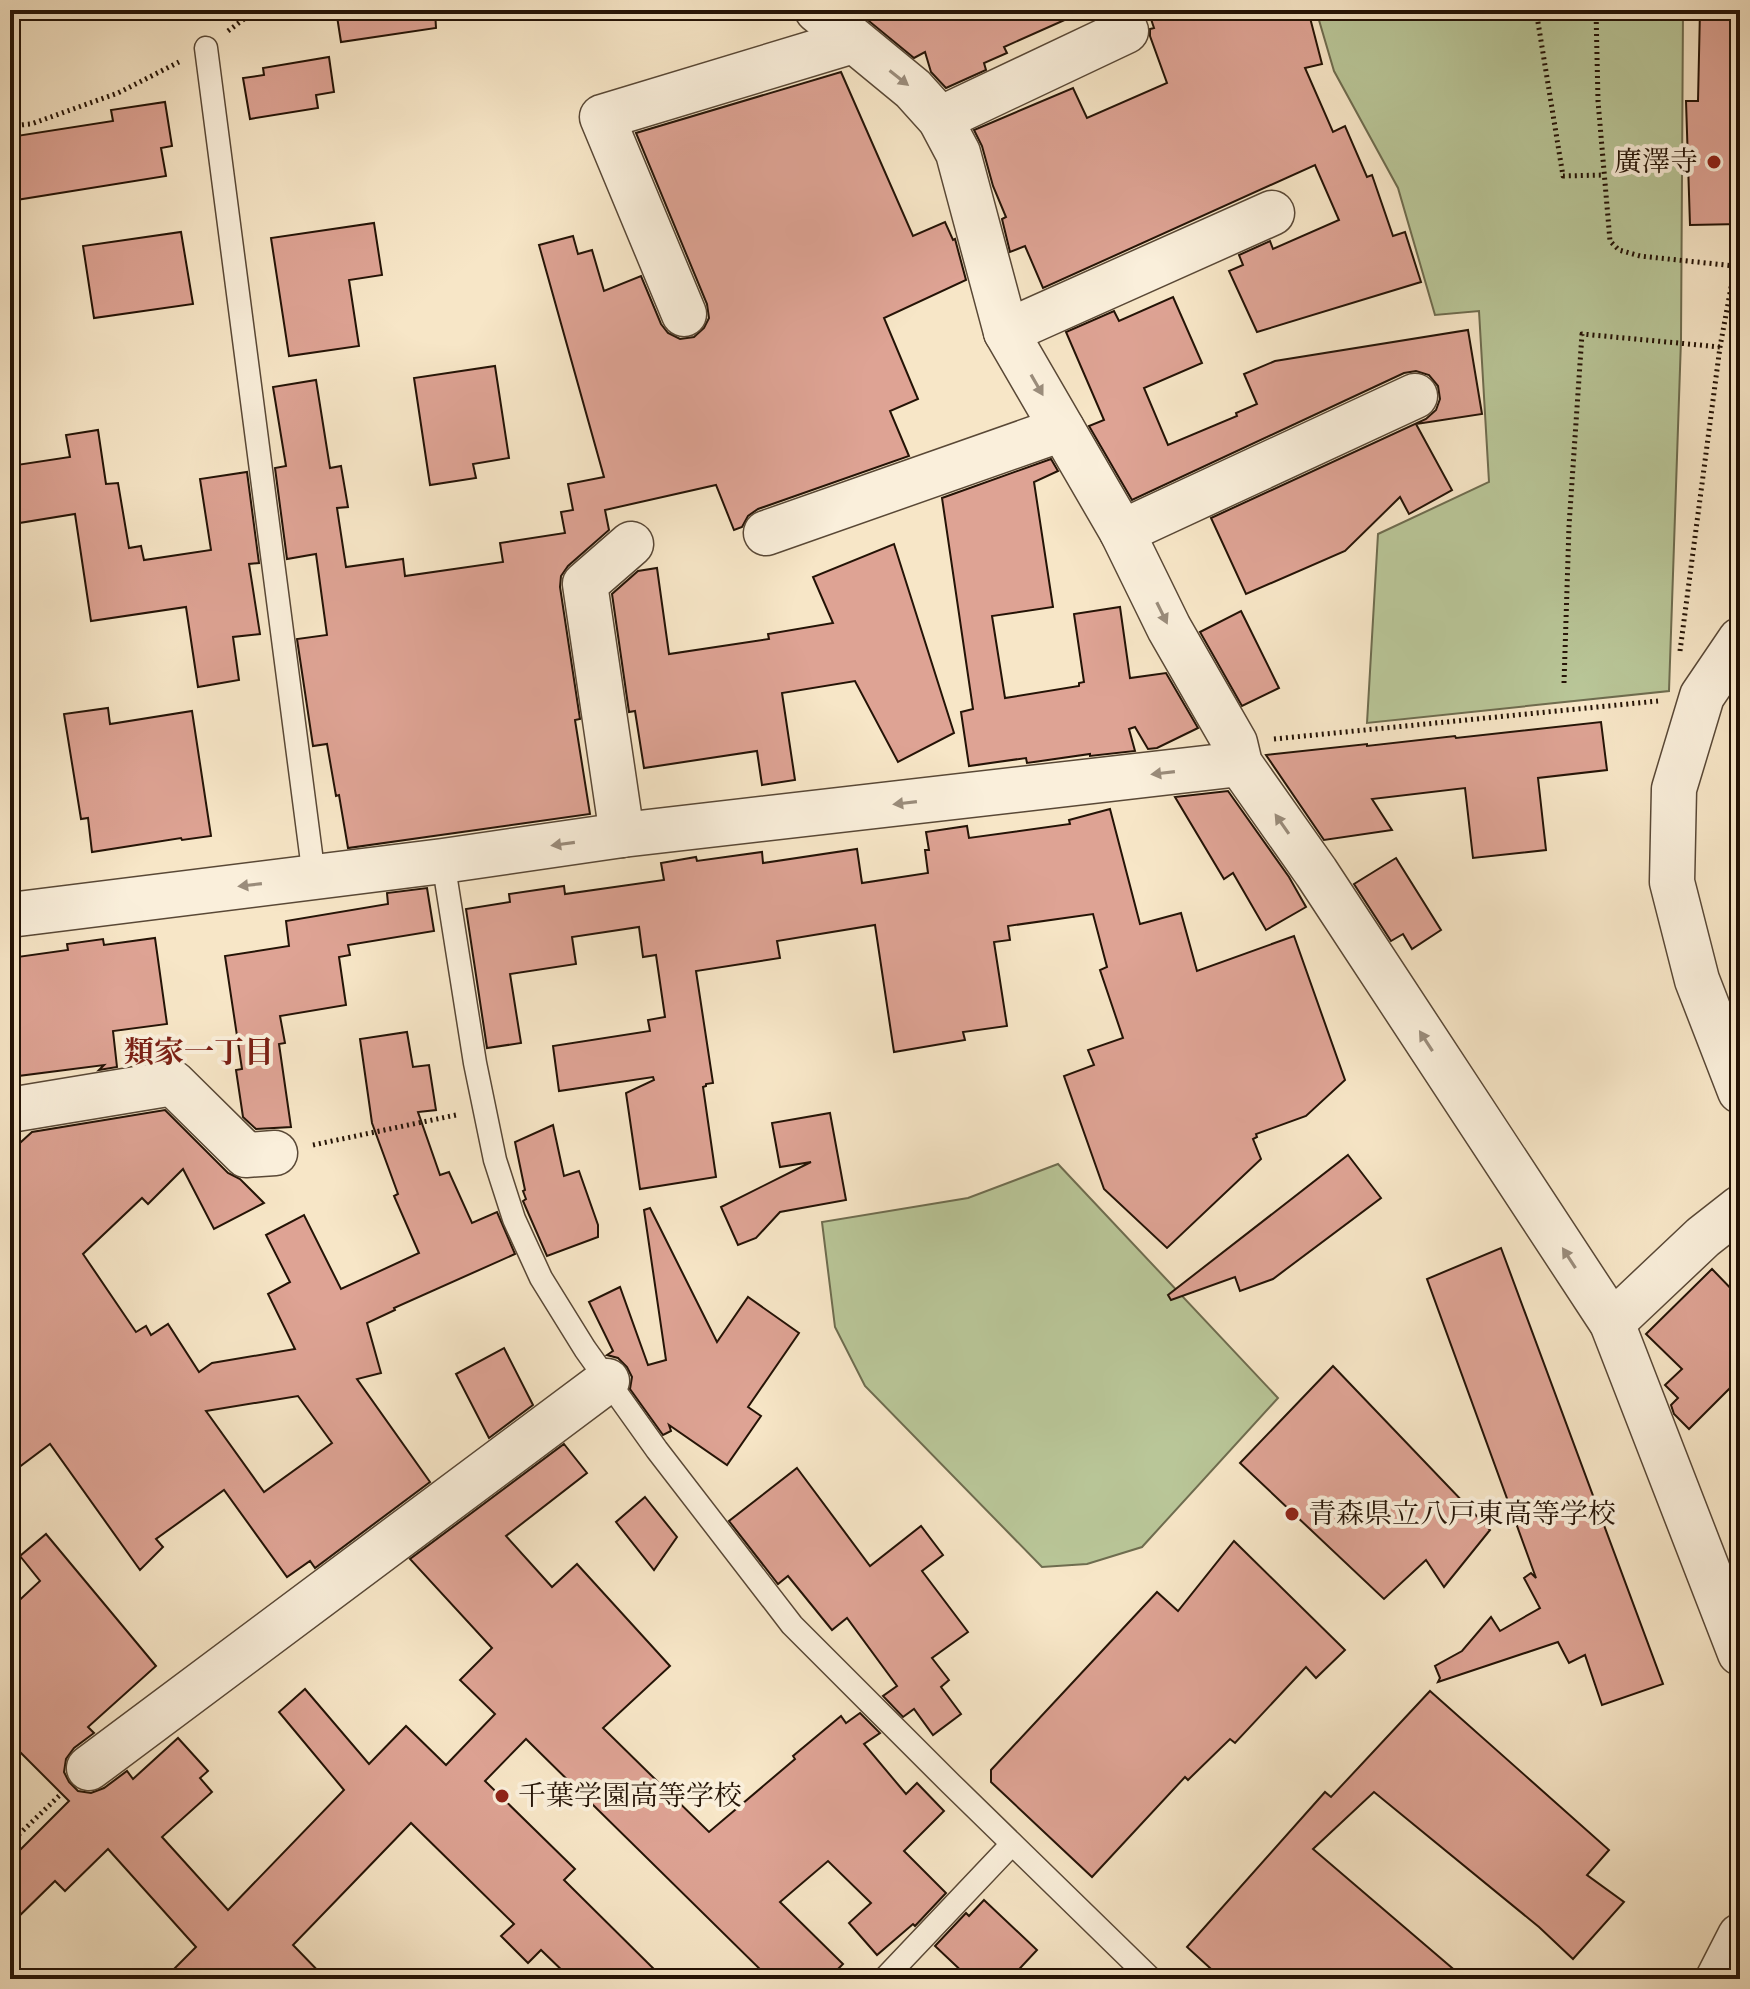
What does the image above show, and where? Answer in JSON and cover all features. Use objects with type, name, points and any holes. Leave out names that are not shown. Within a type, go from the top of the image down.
[{"type":"street","points":[[817,10],[913,89],[940,119],[958,153],[1006,332],[1122,532],[1169,628],[1238,753],[1612,1323],[1740,1653]]},
{"type":"street","points":[[940,119],[1126,31]]},
{"type":"street","points":[[684,314],[602,117],[853,41]]},
{"type":"street","points":[[1006,332],[1272,213]]},
{"type":"street","points":[[1122,532],[1415,396]]},
{"type":"street","points":[[766,533],[1062,429]]},
{"type":"street","points":[[622,835],[585,584],[631,544]]},
{"type":"street","points":[[1740,640],[1702,696],[1674,789],[1672,882],[1697,980],[1740,1091]]},
{"type":"street","points":[[10,915],[443,861],[1238,753]]},
{"type":"street","points":[[10,1110],[173,1083],[246,1155],[275,1153]]},
{"type":"street","points":[[1612,1323],[1703,1237],[1740,1208]]},
{"type":"street","points":[[89,1768],[607,1381]]},
{"type":"street","points":[[1718,1979],[1740,1936]]},
{"type":"lane","points":[[206,48],[314,877]]},
{"type":"lane","points":[[443,861],[495,1160],[514,1219],[541,1278],[585,1349],[657,1450],[792,1625],[1151,1979]]},
{"type":"lane","points":[[884,1979],[1012,1844]]},
{"type":"path","points":[[10,126],[31,124],[118,93],[206,48],[256,10]]},
{"type":"path","points":[[1536,10],[1563,176],[1604,175]]},
{"type":"path","points":[[1596,10],[1598,101],[1610,241],[1619,250],[1640,256],[1735,266]]},
{"type":"path","points":[[1680,653],[1720,347],[1740,239]]},
{"type":"path","points":[[1564,683],[1569,526],[1582,334],[1720,347]]},
{"type":"path","points":[[1238,753],[1702,696]]},
{"type":"path","points":[[275,1153],[484,1109]]},
{"type":"path","points":[[10,1843],[89,1768]]},
{"type":"green space","points":[[1316,10],[1683,10],[1681,340],[1669,691],[1367,723],[1378,534],[1489,482],[1479,311],[1435,315],[1398,188],[1334,71]]},
{"type":"green space","points":[[1058,1164],[1278,1398],[1142,1547],[1087,1564],[1042,1567],[865,1386],[835,1327],[822,1222],[968,1198]]},
{"type":"building","points":[[336,10],[435,10],[436,28],[341,42]]},
{"type":"building","points":[[861,10],[1087,10],[1004,47],[1007,53],[984,63],[986,70],[946,88],[931,72],[925,52],[914,58],[864,17]]},
{"type":"building","points":[[1148,10],[1308,10],[1322,64],[1305,68],[1333,132],[1345,126],[1367,177],[1372,175],[1393,236],[1405,232],[1421,282],[1257,332],[1229,271],[1243,265],[1239,255],[1270,241],[1273,249],[1339,220],[1315,165],[1043,288],[1025,246],[1010,252],[1002,219],[1006,217],[974,130],[1073,88],[1087,118],[1167,83],[1150,36],[1150,29],[1154,28]]},
{"type":"building","name":"廣澤寺","points":[[1700,10],[1740,10],[1740,224],[1690,225],[1686,101],[1698,101]]},
{"type":"building","points":[[329,57],[334,92],[316,95],[318,108],[250,119],[243,78],[264,75],[263,68]]},
{"type":"building","points":[[841,72],[913,236],[945,222],[955,239],[966,280],[884,318],[918,399],[890,411],[909,456],[758,509],[748,516],[742,527],[734,530],[716,485],[605,510],[609,530],[568,566],[561,576],[560,587],[580,719],[575,720],[590,814],[348,848],[327,744],[313,746],[297,639],[327,635],[316,554],[287,559],[275,468],[286,466],[273,387],[316,380],[330,468],[341,466],[348,507],[337,508],[346,567],[403,559],[405,576],[503,562],[500,543],[565,533],[561,512],[573,510],[568,484],[604,477],[539,245],[573,236],[578,254],[592,250],[604,291],[641,276],[661,324],[668,333],[680,339],[694,337],[709,318],[707,304],[636,133]]},
{"type":"building","points":[[165,102],[172,146],[161,148],[166,176],[10,201],[10,137],[113,121],[111,110]]},
{"type":"building","points":[[374,223],[382,275],[349,280],[359,346],[289,356],[271,238]]},
{"type":"building","points":[[181,232],[193,304],[94,318],[83,246]]},
{"type":"building","points":[[1173,297],[1202,363],[1144,388],[1168,445],[1237,416],[1236,413],[1257,404],[1244,374],[1275,361],[1468,330],[1482,414],[1416,424],[1452,490],[1409,514],[1400,497],[1345,551],[1246,594],[1211,518],[1426,419],[1436,410],[1440,399],[1438,386],[1429,375],[1416,371],[1404,373],[1132,500],[1089,426],[1104,420],[1066,332],[1114,311],[1119,321]]},
{"type":"building","points":[[495,366],[509,458],[473,464],[476,478],[430,485],[414,378]]},
{"type":"building","points":[[98,430],[106,484],[118,483],[129,548],[141,546],[144,560],[211,550],[200,479],[247,472],[259,563],[249,564],[260,634],[233,637],[239,680],[198,687],[186,607],[91,621],[75,514],[13,524],[10,466],[70,457],[66,435]]},
{"type":"building","points":[[1051,459],[1058,471],[1034,482],[1053,607],[992,616],[1005,698],[1079,686],[1084,682],[1074,614],[1120,607],[1130,678],[1166,673],[1198,728],[1157,748],[1148,749],[1135,727],[1129,729],[1135,751],[1027,763],[1026,758],[969,766],[961,712],[973,709],[942,498]]},
{"type":"building","points":[[894,544],[954,733],[898,762],[855,681],[782,693],[795,780],[762,785],[757,751],[644,768],[635,711],[629,712],[612,594],[638,571],[657,568],[669,654],[769,639],[768,634],[833,623],[813,577]]},
{"type":"building","points":[[1241,611],[1279,688],[1242,706],[1200,632]]},
{"type":"building","points":[[108,708],[110,724],[192,711],[211,836],[92,852],[88,818],[81,819],[64,714]]},
{"type":"building","points":[[1601,722],[1607,770],[1538,778],[1546,850],[1473,858],[1465,788],[1372,799],[1392,830],[1324,840],[1266,755],[1456,738]]},
{"type":"building","points":[[1228,791],[1289,877],[1306,907],[1266,930],[1233,873],[1224,879],[1175,797]]},
{"type":"building","points":[[1110,809],[1140,924],[1181,913],[1197,971],[1294,936],[1345,1080],[1306,1116],[1256,1134],[1257,1137],[1253,1139],[1261,1159],[1167,1248],[1104,1189],[1064,1076],[1094,1065],[1088,1050],[1123,1038],[1100,970],[1107,967],[1093,914],[1008,926],[1010,940],[994,942],[1007,1026],[963,1032],[965,1040],[894,1052],[875,925],[777,941],[780,958],[696,971],[713,1083],[703,1087],[716,1177],[640,1189],[626,1093],[654,1080],[653,1077],[559,1091],[553,1046],[650,1031],[648,1020],[665,1017],[656,955],[643,957],[639,927],[572,937],[576,964],[510,974],[521,1043],[487,1048],[466,909],[510,902],[509,894],[564,886],[565,894],[664,880],[661,863],[696,857],[697,861],[762,852],[763,863],[857,849],[862,883],[928,873],[926,832],[967,826],[969,838],[1070,824],[1069,820]]},
{"type":"building","points":[[1396,858],[1441,930],[1412,949],[1403,934],[1391,941],[1354,884]]},
{"type":"building","points":[[427,888],[434,931],[348,945],[350,955],[339,957],[346,1005],[280,1016],[285,1043],[279,1044],[291,1127],[256,1129],[243,1117],[236,1070],[242,1069],[225,956],[289,946],[286,921],[388,904],[387,893]]},
{"type":"building","points":[[155,938],[167,1024],[113,1031],[117,1067],[99,1070],[104,1065],[10,1077],[10,958],[68,950],[67,944],[103,939],[104,945]]},
{"type":"building","points":[[407,1032],[413,1067],[429,1065],[436,1110],[418,1112],[440,1175],[449,1172],[472,1223],[497,1212],[515,1254],[367,1323],[381,1373],[357,1379],[430,1482],[315,1568],[310,1561],[287,1577],[224,1490],[156,1539],[163,1547],[140,1570],[50,1444],[10,1474],[10,1152],[32,1132],[165,1110],[228,1173],[240,1179],[264,1203],[214,1229],[183,1169],[148,1204],[142,1198],[83,1254],[136,1332],[146,1326],[151,1335],[168,1324],[199,1372],[212,1363],[295,1349],[268,1294],[290,1282],[266,1235],[304,1215],[341,1289],[419,1253],[394,1196],[398,1194],[372,1123],[360,1039]],"holes":[[[298,1396],[332,1443],[264,1492],[206,1411]]]},
{"type":"building","points":[[830,1113],[846,1200],[780,1212],[756,1238],[738,1245],[721,1207],[811,1162],[780,1167],[772,1123]]},
{"type":"building","points":[[553,1125],[564,1176],[579,1171],[598,1225],[598,1237],[547,1256],[523,1201],[526,1199],[525,1190],[515,1142]]},
{"type":"building","points":[[1348,1155],[1381,1198],[1273,1279],[1240,1291],[1235,1277],[1171,1300],[1168,1295]]},
{"type":"building","points":[[650,1208],[717,1342],[748,1297],[799,1333],[748,1407],[761,1416],[727,1465],[669,1425],[671,1431],[663,1435],[630,1389],[632,1377],[627,1367],[618,1358],[607,1355],[613,1351],[589,1302],[620,1287],[648,1365],[666,1360],[644,1210]]},
{"type":"building","points":[[1501,1248],[1663,1684],[1602,1705],[1585,1655],[1569,1663],[1558,1642],[1438,1682],[1440,1678],[1435,1666],[1462,1651],[1491,1617],[1500,1631],[1540,1608],[1524,1578],[1531,1573],[1536,1578],[1427,1279]]},
{"type":"building","points":[[1712,1269],[1740,1298],[1740,1378],[1689,1429],[1674,1414],[1671,1405],[1678,1398],[1665,1385],[1682,1369],[1646,1334]]},
{"type":"building","points":[[504,1348],[533,1405],[489,1438],[456,1374]]},
{"type":"building","points":[[1333,1366],[1490,1530],[1444,1587],[1426,1560],[1384,1599],[1240,1463]]},
{"type":"building","points":[[564,1444],[587,1473],[506,1536],[552,1587],[577,1564],[670,1666],[603,1728],[709,1832],[841,1716],[846,1723],[860,1713],[880,1733],[864,1744],[906,1794],[917,1783],[944,1811],[904,1851],[946,1893],[915,1926],[913,1924],[877,1955],[849,1923],[871,1903],[828,1861],[780,1902],[843,1964],[828,1979],[770,1979],[526,1739],[485,1781],[575,1869],[564,1880],[664,1979],[571,1979],[541,1950],[528,1963],[501,1936],[514,1924],[411,1823],[293,1945],[326,1979],[164,1979],[196,1947],[108,1849],[65,1891],[55,1881],[10,1925],[10,1860],[69,1801],[10,1742],[10,1609],[40,1581],[20,1556],[46,1534],[156,1666],[88,1727],[94,1733],[74,1748],[66,1759],[64,1772],[69,1782],[78,1791],[91,1793],[104,1788],[127,1771],[133,1779],[178,1738],[208,1771],[200,1778],[212,1792],[162,1837],[228,1910],[344,1790],[279,1712],[305,1689],[369,1764],[406,1726],[446,1765],[495,1714],[460,1680],[492,1648],[410,1559]]},
{"type":"building","points":[[797,1468],[870,1566],[921,1526],[943,1555],[922,1571],[968,1632],[932,1658],[949,1680],[941,1687],[961,1714],[933,1735],[914,1709],[903,1717],[883,1696],[897,1686],[847,1618],[832,1630],[788,1576],[778,1584],[729,1521]]},
{"type":"building","points":[[645,1497],[677,1537],[654,1570],[616,1522]]},
{"type":"building","points":[[1234,1541],[1345,1650],[1316,1678],[1306,1667],[1235,1743],[1230,1739],[1188,1780],[1185,1777],[1092,1877],[991,1782],[991,1770],[1157,1592],[1178,1611]]},
{"type":"building","points":[[1430,1691],[1609,1850],[1587,1875],[1624,1902],[1573,1959],[1539,1927],[1374,1792],[1313,1849],[1465,1979],[1222,1979],[1187,1947],[1325,1792],[1331,1797]]},
{"type":"building","points":[[984,1900],[1037,1950],[1010,1979],[970,1979],[935,1946],[966,1913],[969,1916]]},
{"type":"place","name":"廣澤寺","points":[[1714,162]]},
{"type":"place","name":"青森県立八戸東高等学校","points":[[1292,1514]]},
{"type":"place","name":"千葉学園高等学校","points":[[502,1796]]},
{"type":"district","name":"類家一丁目","points":[[199,1052]]}]
